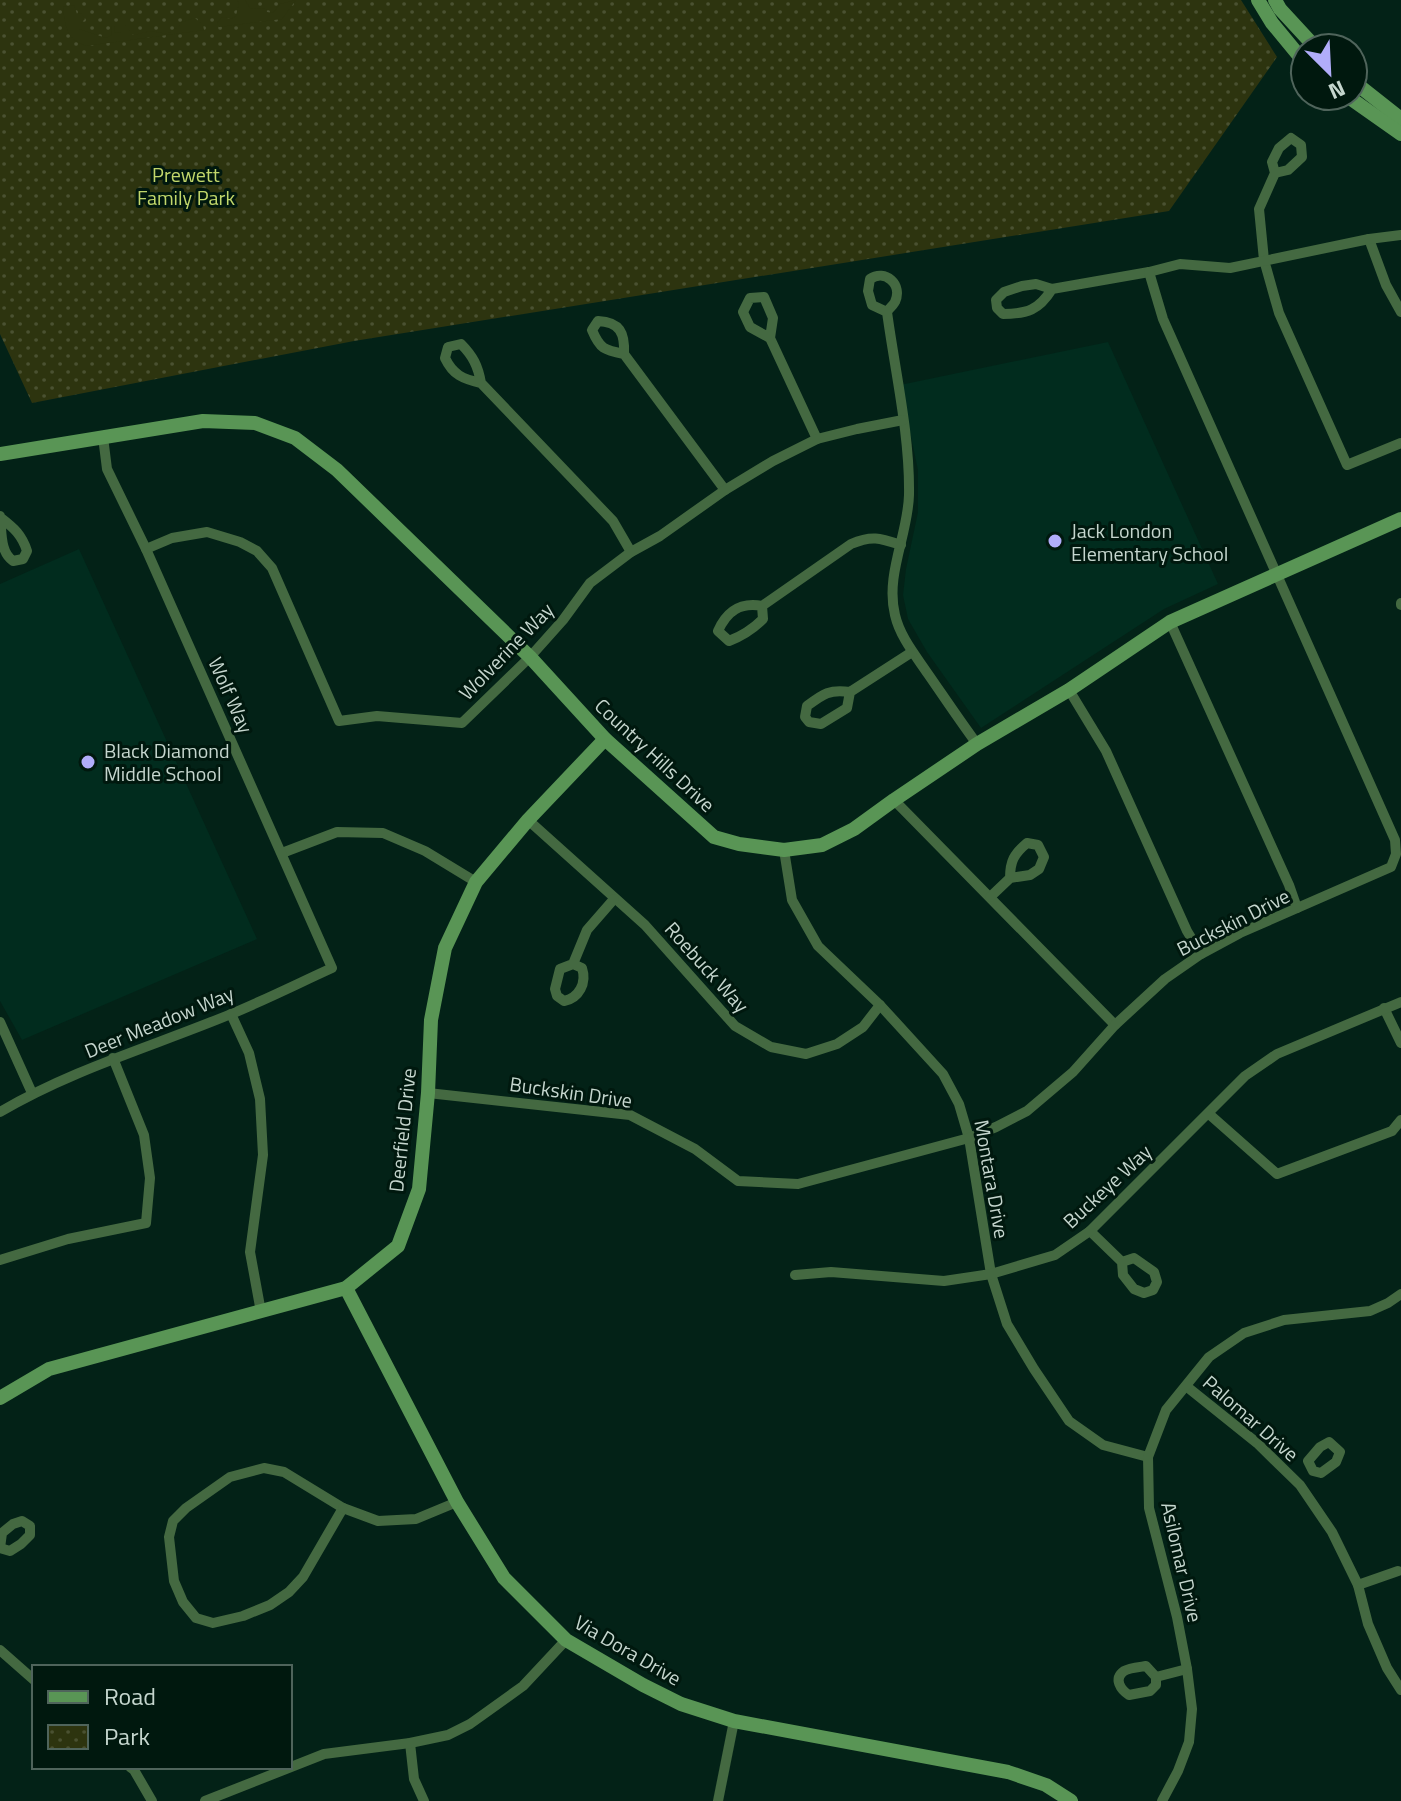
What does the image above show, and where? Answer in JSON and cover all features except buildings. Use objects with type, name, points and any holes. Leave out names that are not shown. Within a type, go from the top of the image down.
[{"type":"street","points":[[1258,0],[1289,44]]},
{"type":"street","points":[[1275,0],[1301,32]]},
{"type":"street","points":[[1369,94],[1401,119]]},
{"type":"street","points":[[1369,111],[1401,134]]},
{"type":"street","points":[[1275,173],[1259,209],[1264,260],[1279,313],[1347,465],[1401,443]]},
{"type":"street","points":[[1052,289],[1044,302],[1033,309],[1003,314],[997,308],[996,300],[1004,292],[1022,286],[1036,284],[1052,289],[1180,264],[1230,268],[1401,235]]},
{"type":"street","points":[[1369,239],[1386,285],[1401,312]]},
{"type":"street","name":"Buckskin Drive","points":[[428,1093],[630,1115],[695,1149],[738,1181],[798,1184],[969,1138],[1027,1111],[1073,1072],[1115,1025],[1165,979],[1201,954],[1240,933],[1391,867],[1396,854],[1395,840],[1163,319],[1149,272]]},
{"type":"street","points":[[887,312],[909,477],[907,516],[893,582],[895,618],[912,652],[977,744]]},
{"type":"street","points":[[770,338],[817,439]]},
{"type":"street","points":[[624,354],[725,490]]},
{"type":"street","points":[[481,383],[613,521],[631,552]]},
{"type":"street","name":"Wolverine Way","points":[[146,549],[172,538],[207,532],[257,551],[272,568],[339,721],[377,716],[462,723],[530,657],[590,583],[631,552],[660,536],[725,490],[817,439],[903,420]]},
{"type":"street","name":"Country Hills Drive","points":[[0,454],[203,421],[255,423],[295,438],[337,470],[530,657],[605,739],[714,837],[784,850],[822,845],[854,829],[977,744],[1069,690],[1170,622],[1401,519]]},
{"type":"street","name":"Wolf Way","points":[[103,437],[107,469],[146,549],[332,968]]},
{"type":"street","points":[[762,606],[862,539],[875,537],[901,545]]},
{"type":"street","points":[[1170,622],[1297,908]]},
{"type":"street","points":[[850,692],[912,652]]},
{"type":"street","points":[[1069,690],[1106,751],[1187,931],[1201,954]]},
{"type":"street","name":"Deerfield Drive","points":[[0,1398],[49,1369],[346,1288],[398,1246],[419,1189],[431,1020],[445,948],[476,882],[528,820],[605,739]]},
{"type":"street","points":[[894,800],[1115,1025]]},
{"type":"street","name":"Roebuck Way","points":[[528,820],[645,925],[735,1026],[771,1047],[806,1054],[837,1044],[863,1027],[880,1005]]},
{"type":"street","points":[[282,853],[337,832],[383,833],[425,851],[476,882]]},
{"type":"street","name":"Montara Drive","points":[[784,850],[792,900],[818,946],[880,1005],[943,1074],[959,1104],[969,1138],[991,1274],[1007,1324],[1035,1371],[1069,1421],[1103,1445],[1148,1457]]},
{"type":"street","points":[[990,897],[1010,878]]},
{"type":"street","points":[[573,964],[587,930],[614,899]]},
{"type":"street","name":"Deer Meadow Way","points":[[0,1112],[32,1093],[113,1058],[231,1014],[332,968]]},
{"type":"street","name":"Buckeye Way","points":[[795,1275],[831,1272],[944,1281],[991,1274],[1055,1255],[1090,1231],[1245,1076],[1277,1054],[1401,1002]]},
{"type":"street","points":[[1384,1008],[1401,1043]]},
{"type":"street","points":[[231,1014],[249,1053],[260,1099],[263,1155],[250,1252],[261,1312]]},
{"type":"street","points":[[0,1022],[32,1093]]},
{"type":"street","points":[[0,1260],[68,1239],[146,1223],[150,1178],[144,1135],[113,1058]]},
{"type":"street","points":[[1209,1114],[1277,1174],[1392,1131],[1401,1120]]},
{"type":"street","points":[[1090,1231],[1122,1262]]},
{"type":"street","name":"Via Dora Drive","points":[[346,1288],[457,1502],[504,1578],[566,1640],[681,1704],[734,1721],[1008,1772],[1046,1785],[1071,1801]]},
{"type":"street","name":"Asilomar Drive","points":[[1162,1801],[1189,1742],[1192,1709],[1177,1617],[1149,1508],[1148,1457],[1166,1410],[1209,1357],[1244,1333],[1284,1320],[1370,1311],[1401,1294]]},
{"type":"street","name":"Palomar Drive","points":[[1186,1386],[1257,1443],[1300,1485],[1332,1532],[1358,1585],[1368,1624],[1387,1668],[1401,1690]]},
{"type":"street","points":[[343,1508],[303,1577],[270,1605],[213,1623],[196,1618],[183,1602],[174,1581],[169,1537],[173,1521],[230,1477],[264,1468],[284,1472],[343,1508],[378,1521],[416,1519],[457,1502]]},
{"type":"street","points":[[1300,1485],[1313,1471]]},
{"type":"street","points":[[1358,1585],[1400,1569]]},
{"type":"street","points":[[292,1767],[324,1754],[448,1735],[470,1724],[523,1686],[566,1640]]},
{"type":"street","points":[[0,1650],[32,1678]]},
{"type":"street","points":[[1156,1677],[1187,1669]]},
{"type":"street","points":[[718,1801],[734,1721]]},
{"type":"street","points":[[410,1743],[414,1779],[424,1801]]},
{"type":"street","points":[[133,1769],[152,1801]]},
{"type":"street","points":[[205,1801],[286,1769]]},
{"type":"shaded area","name":"Jack London Elementary School","points":[[1108,342],[1218,584],[1164,609],[981,728],[927,652],[908,619],[903,595],[918,512],[918,470],[900,385]]},
{"type":"shaded area","name":"Black Diamond Middle School","points":[[79,549],[257,939],[22,1040],[0,1001],[0,584]]},
{"type":"green space","name":"Prewett Family Park","points":[[0,0],[1241,0],[1277,57],[1169,211],[354,341],[32,403],[0,334]]},
{"type":"green space","points":[[237,0],[245,0],[250,8],[266,9],[273,13],[280,4],[296,0],[282,19],[219,27],[217,23],[222,17],[231,19],[236,16]]},
{"type":"green space","points":[[74,5],[77,14],[81,13],[85,19],[79,29],[106,38],[112,35],[111,26],[114,26],[115,33],[121,32],[121,25],[125,25],[133,35],[151,31],[167,34],[182,22],[195,18],[204,30],[86,46],[70,35],[66,25],[63,7]]},
{"type":"place","name":"Jack London Elementary School","points":[[1055,541]]},
{"type":"place","name":"Black Diamond Middle School","points":[[88,762]]}]
